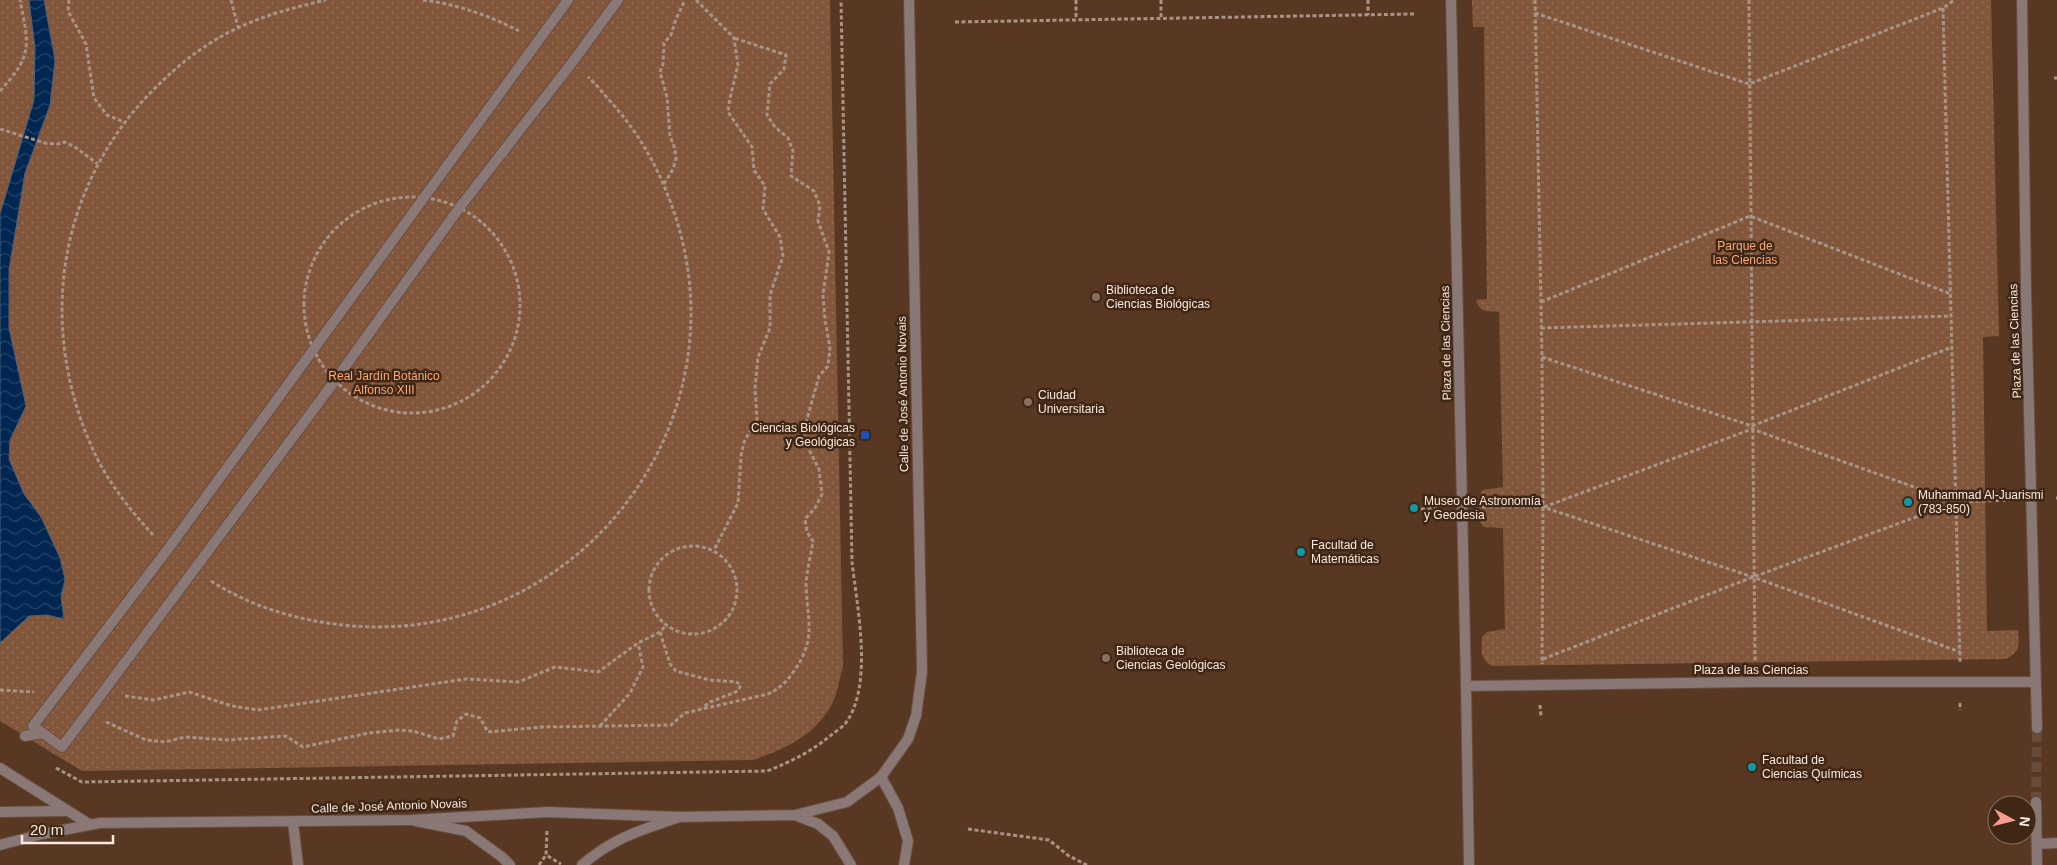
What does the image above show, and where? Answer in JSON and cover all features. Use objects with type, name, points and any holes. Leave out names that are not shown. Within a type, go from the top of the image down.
[{"type":"street","points":[[568,0],[540,42],[424,197],[168,549],[33,726],[62,747],[334,382],[460,207],[618,0]]},
{"type":"street","name":"Calle de José Antonio Novais","points":[[0,845],[89,824],[410,820],[548,812],[680,817],[795,815],[848,802],[881,777],[908,739],[916,716],[922,672],[909,0]]},
{"type":"street","name":"Plaza de las Ciencias","points":[[1451,0],[1466,686],[1468,865]]},
{"type":"street","name":"Plaza de las Ciencias","points":[[2022,0],[2026,292],[2037,728]]},
{"type":"street","name":"Plaza de las Ciencias","points":[[1466,686],[1755,682],[2036,682]]},
{"type":"street","points":[[25,736],[42,733]]},
{"type":"street","points":[[0,768],[89,824]]},
{"type":"street","points":[[881,777],[898,808],[908,841],[904,865]]},
{"type":"street","points":[[0,812],[66,811]]},
{"type":"street","name":"Calle de José Antonio Novais","points":[[795,815],[818,824],[832,836],[851,865]]},
{"type":"street","points":[[582,865],[600,850],[622,837],[680,817]]},
{"type":"street","points":[[410,820],[466,831],[510,865]]},
{"type":"street","points":[[293,822],[298,865]]},
{"type":"street","points":[[2037,844],[2057,843]]},
{"type":"street","points":[[2037,845],[2037,865]]},
{"type":"path","points":[[0,91],[14,76],[23,62],[27,50],[26,32],[20,0]]},
{"type":"path","points":[[69,0],[68,11],[86,44],[94,98],[107,115],[124,122]]},
{"type":"path","points":[[231,0],[238,27]]},
{"type":"path","points":[[168,549],[152,534],[120,496],[94,453],[76,407],[64,358],[61,308],[66,259],[78,210],[98,164],[124,122],[157,85],[196,53],[238,27],[285,9],[326,0]]},
{"type":"path","points":[[423,0],[440,2],[495,19],[540,42]]},
{"type":"path","points":[[664,184],[673,170],[676,159],[675,149],[670,136],[668,103],[660,72],[663,64],[664,43],[672,35],[676,19],[685,0]]},
{"type":"path","points":[[88,713],[146,740],[165,742],[185,737],[228,740],[286,736],[303,747],[369,733],[400,730],[413,731],[439,739],[452,736],[457,721],[466,714],[480,718],[488,732],[542,727],[671,725],[685,713],[768,694],[780,688],[803,658],[809,644],[809,611],[806,585],[813,541],[807,532],[805,519],[815,508],[822,494],[818,469],[806,444],[804,430],[819,376],[828,366],[830,348],[824,320],[823,295],[829,252],[818,221],[820,206],[814,191],[791,176],[793,151],[788,138],[775,128],[767,115],[770,84],[784,69],[786,55],[734,38],[696,0]]},
{"type":"path","points":[[48,764],[82,782],[767,771],[800,758],[845,724],[854,705],[862,678],[852,562],[842,0]]},
{"type":"path","points":[[1076,0],[1076,20]]},
{"type":"path","points":[[1161,0],[1161,18]]},
{"type":"path","points":[[1368,0],[1368,15]]},
{"type":"path","points":[[1535,0],[1542,328],[1542,659],[1753,577],[1957,502],[2017,500]]},
{"type":"path","points":[[1749,0],[1755,682]]},
{"type":"path","points":[[1535,13],[1749,84],[1943,8],[1954,0]]},
{"type":"path","points":[[1943,8],[1960,659]]},
{"type":"path","points":[[955,22],[1414,14]]},
{"type":"path","points":[[714,550],[738,503],[741,456],[744,442],[757,419],[755,388],[758,357],[770,328],[770,295],[783,256],[780,237],[763,209],[764,186],[754,170],[752,147],[728,112],[738,64],[734,38]]},
{"type":"path","points":[[194,570],[217,585],[269,609],[324,624],[382,628],[439,622],[494,606],[545,579],[591,544],[629,501],[659,452],[680,398],[690,341],[690,283],[680,227],[660,173],[630,124],[591,80],[571,64]]},
{"type":"path","points":[[0,129],[18,133],[45,143],[57,144],[65,142],[98,164]]},
{"type":"path","points":[[313,351],[305,324],[304,294],[310,267],[324,241],[344,220],[368,206],[396,197],[424,197]]},
{"type":"path","points":[[357,400],[384,411],[413,415],[442,410],[468,399],[491,381],[508,357],[518,329],[521,301],[516,272],[504,246],[484,223],[460,207]]},
{"type":"path","points":[[1541,302],[1750,216],[1951,294]]},
{"type":"path","points":[[1542,328],[1952,316]]},
{"type":"path","points":[[1543,507],[1752,427],[1952,347]]},
{"type":"path","points":[[1542,357],[1752,427],[1957,502]]},
{"type":"path","points":[[1476,507],[1543,507],[1753,577],[1960,652]]},
{"type":"path","points":[[687,546],[701,546],[714,550],[725,559],[733,571],[737,586],[736,601],[730,615],[719,626],[705,633],[690,634],[675,631],[666,626],[653,611],[648,596],[649,582],[653,569],[662,558],[674,550],[687,546]]},
{"type":"path","points":[[105,689],[128,697],[154,700],[190,692],[232,706],[258,710],[466,679],[518,682],[555,667],[598,672],[638,643],[660,632],[666,626]]},
{"type":"path","points":[[660,632],[670,664],[676,671],[708,680],[741,684],[738,691],[710,702],[699,710]]},
{"type":"path","points":[[599,726],[630,693],[643,667],[638,643]]},
{"type":"path","points":[[0,690],[57,695]]},
{"type":"path","points":[[539,865],[546,855],[547,828]]},
{"type":"path","points":[[968,829],[1049,840],[1068,856],[1087,865]]},
{"type":"path","points":[[546,855],[563,865]]},
{"type":"shaded area","name":"Ciudad Universitaria","points":[[0,0],[2057,0],[2057,865],[0,865]]},
{"type":"green space","name":"Real Jardín Botánico Alfonso XIII","points":[[0,0],[830,0],[843,667],[836,694],[822,719],[803,737],[779,750],[753,760],[82,771],[0,721]]},
{"type":"green space","name":"Parque de las Ciencias","points":[[1472,0],[1991,0],[1999,336],[1983,337],[1987,631],[2018,630],[2019,644],[2017,651],[2006,659],[1492,666],[1485,660],[1482,654],[1482,637],[1487,632],[1505,629],[1503,528],[1484,527],[1478,518],[1476,509],[1483,490],[1503,487],[1499,312],[1482,309],[1476,300],[1487,299],[1484,27],[1473,27]]},
{"type":"water","points":[[29,0],[44,0],[55,60],[50,105],[25,173],[9,270],[9,328],[26,406],[10,440],[9,459],[24,494],[41,517],[60,558],[65,579],[61,597],[64,619],[47,615],[29,616],[0,643],[0,214],[34,100],[35,48]]},
{"type":"tunnel","points":[[2036,795],[2037,728]]},
{"type":"place","name":"Biblioteca de Ciencias Biológicas","points":[[1096,297]]},
{"type":"place","name":"Ciudad Universitaria","points":[[1028,402]]},
{"type":"place","name":"Ciencias Biológicas y Geológicas","points":[[865,435]]},
{"type":"place","name":"Muhammad Al-Juarismi (783-850)","points":[[1908,502]]},
{"type":"place","name":"Museo de Astronomía y Geodesia","points":[[1414,508]]},
{"type":"place","name":"Facultad de Matemáticas","points":[[1301,552]]},
{"type":"place","name":"Biblioteca de Ciencias Geológicas","points":[[1106,658]]},
{"type":"place","name":"Facultad de Ciencias Químicas","points":[[1752,767]]}]
